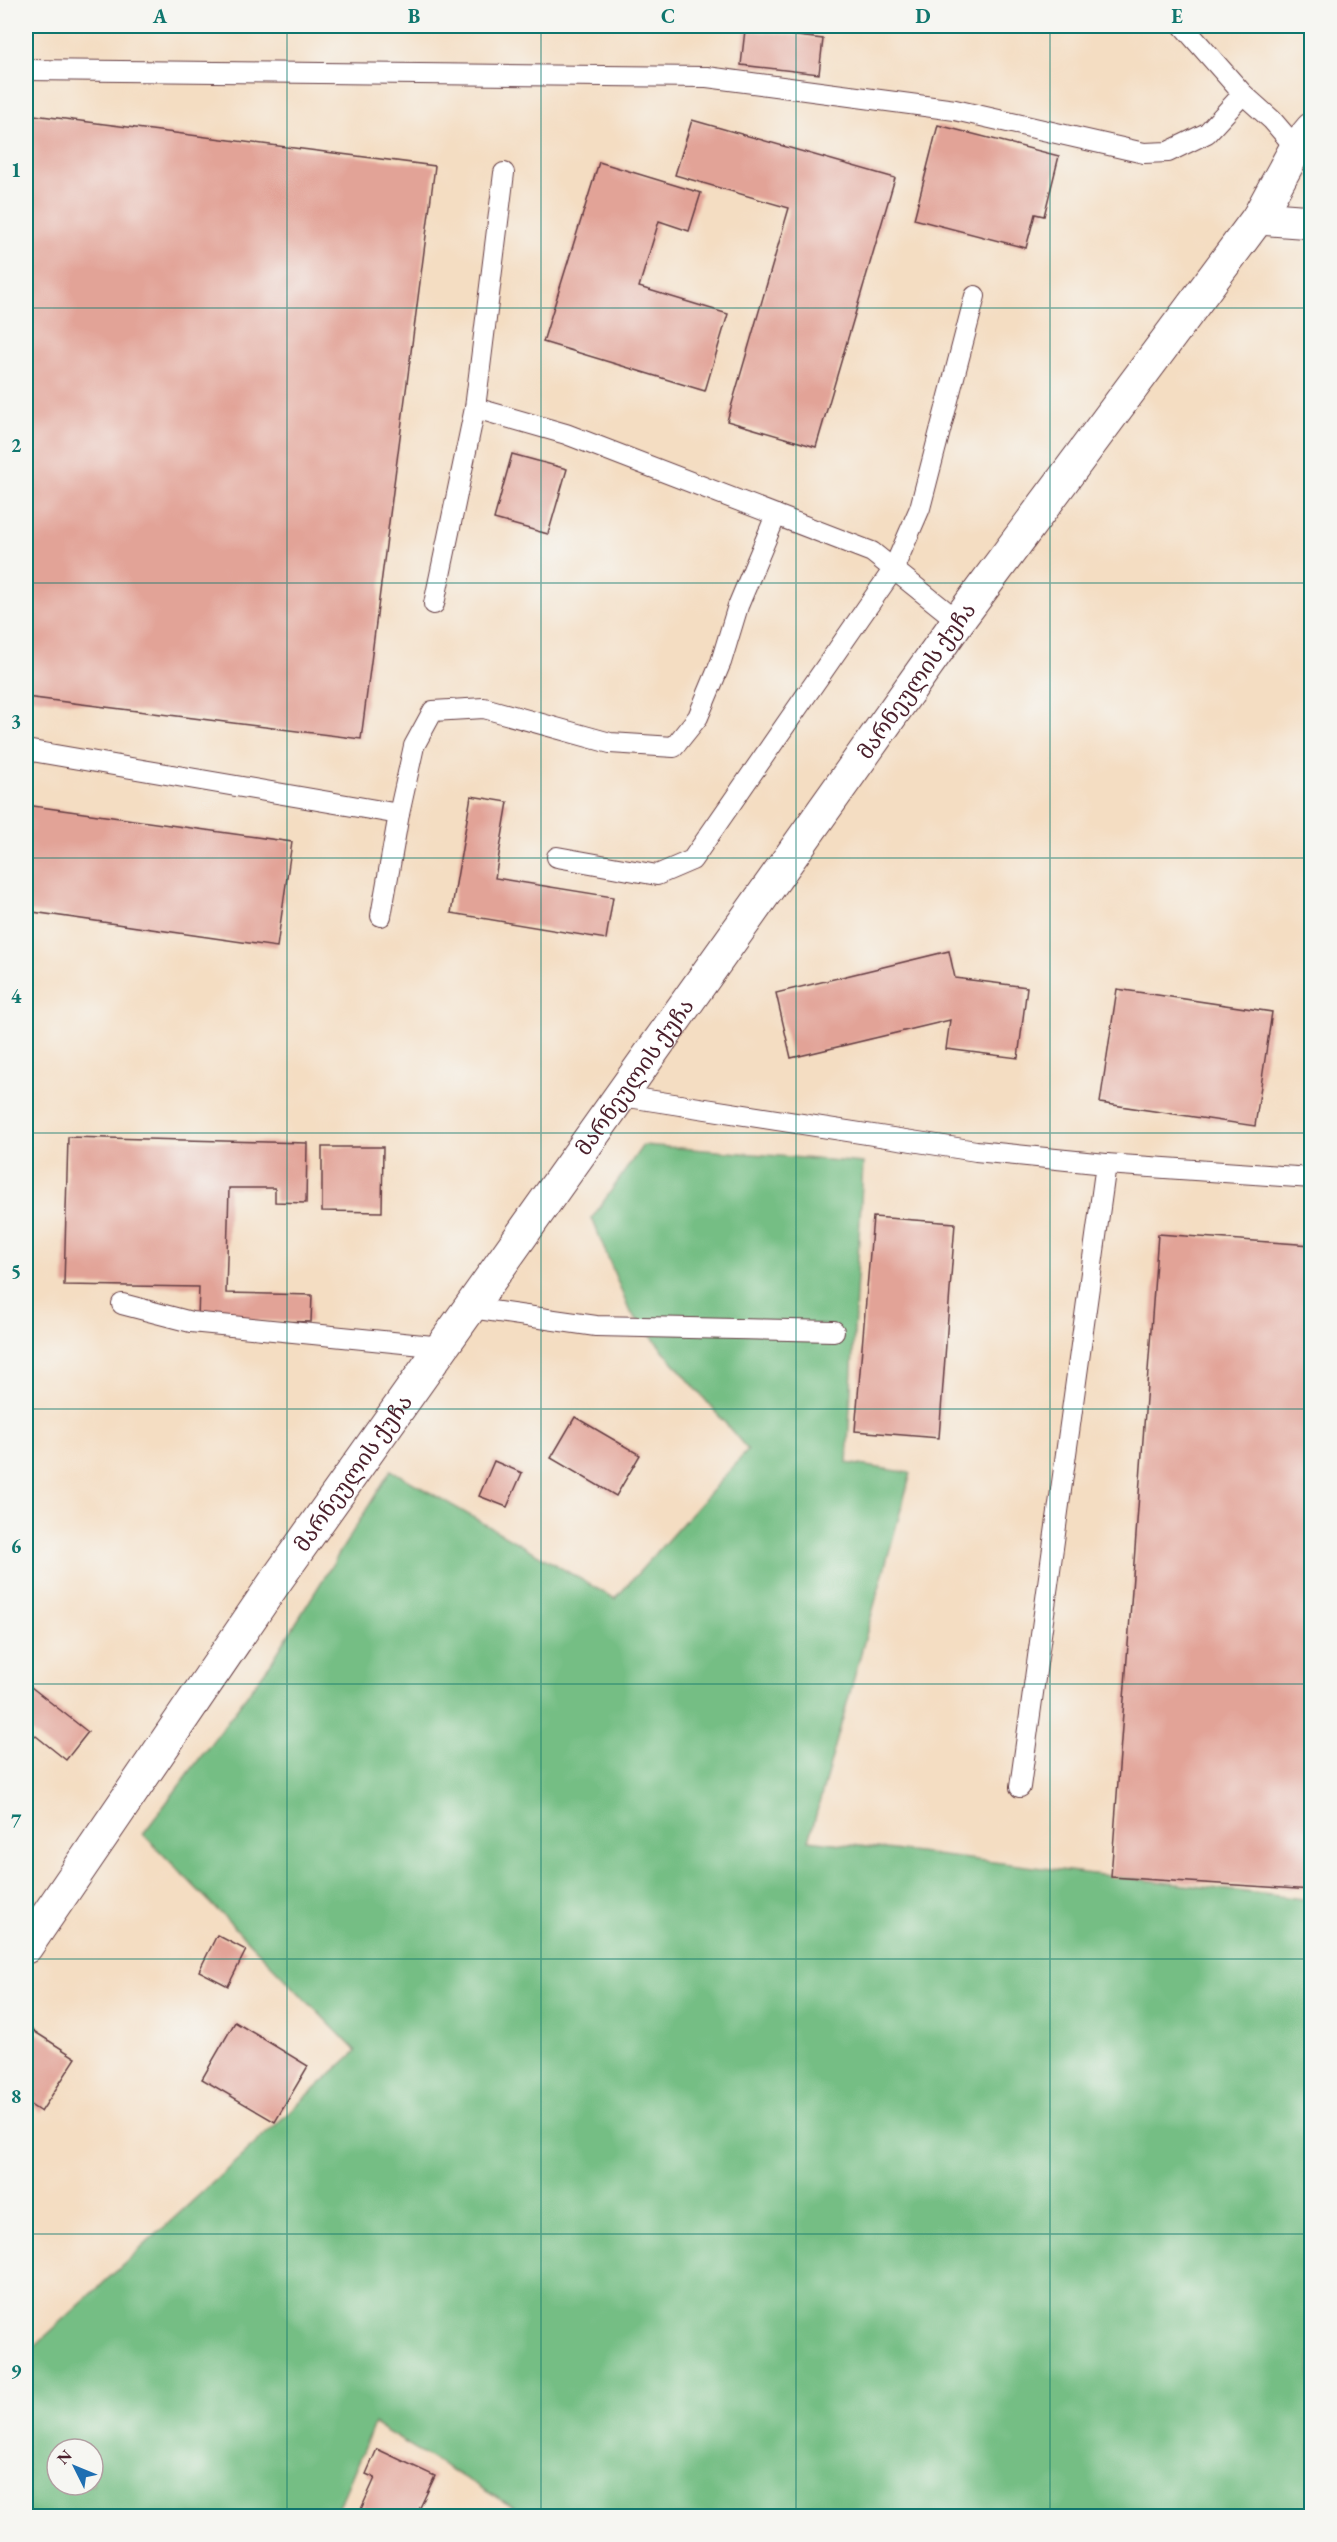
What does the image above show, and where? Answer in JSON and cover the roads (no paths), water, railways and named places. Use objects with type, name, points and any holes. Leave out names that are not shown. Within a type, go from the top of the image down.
[{"type":"street","name":"მარნეულის ქუჩა","points":[[26,1947],[275,1582],[958,621],[1258,218],[1304,139]]},
{"type":"street","points":[[1258,218],[1311,222]]},
{"type":"lane","points":[[1183,26],[1243,94],[1272,120],[1304,139]]},
{"type":"lane","points":[[26,70],[707,77],[955,110],[1144,153],[1167,152],[1207,133],[1243,94]]},
{"type":"lane","points":[[434,604],[475,408],[504,173]]},
{"type":"lane","points":[[557,857],[657,875],[692,860],[893,570],[920,508],[975,296]]},
{"type":"lane","points":[[475,408],[566,434],[872,552],[958,621]]},
{"type":"lane","points":[[381,916],[399,813],[414,746],[433,711],[484,708],[610,743],[674,747],[698,717],[721,662],[738,606],[776,515]]},
{"type":"lane","points":[[26,750],[399,813]]},
{"type":"lane","points":[[622,1096],[976,1151],[1106,1164],[1311,1178]]},
{"type":"lane","points":[[1020,1787],[1106,1164]]},
{"type":"lane","points":[[122,1304],[191,1322],[443,1347]]},
{"type":"lane","points":[[471,1308],[596,1326],[834,1331]]}]
